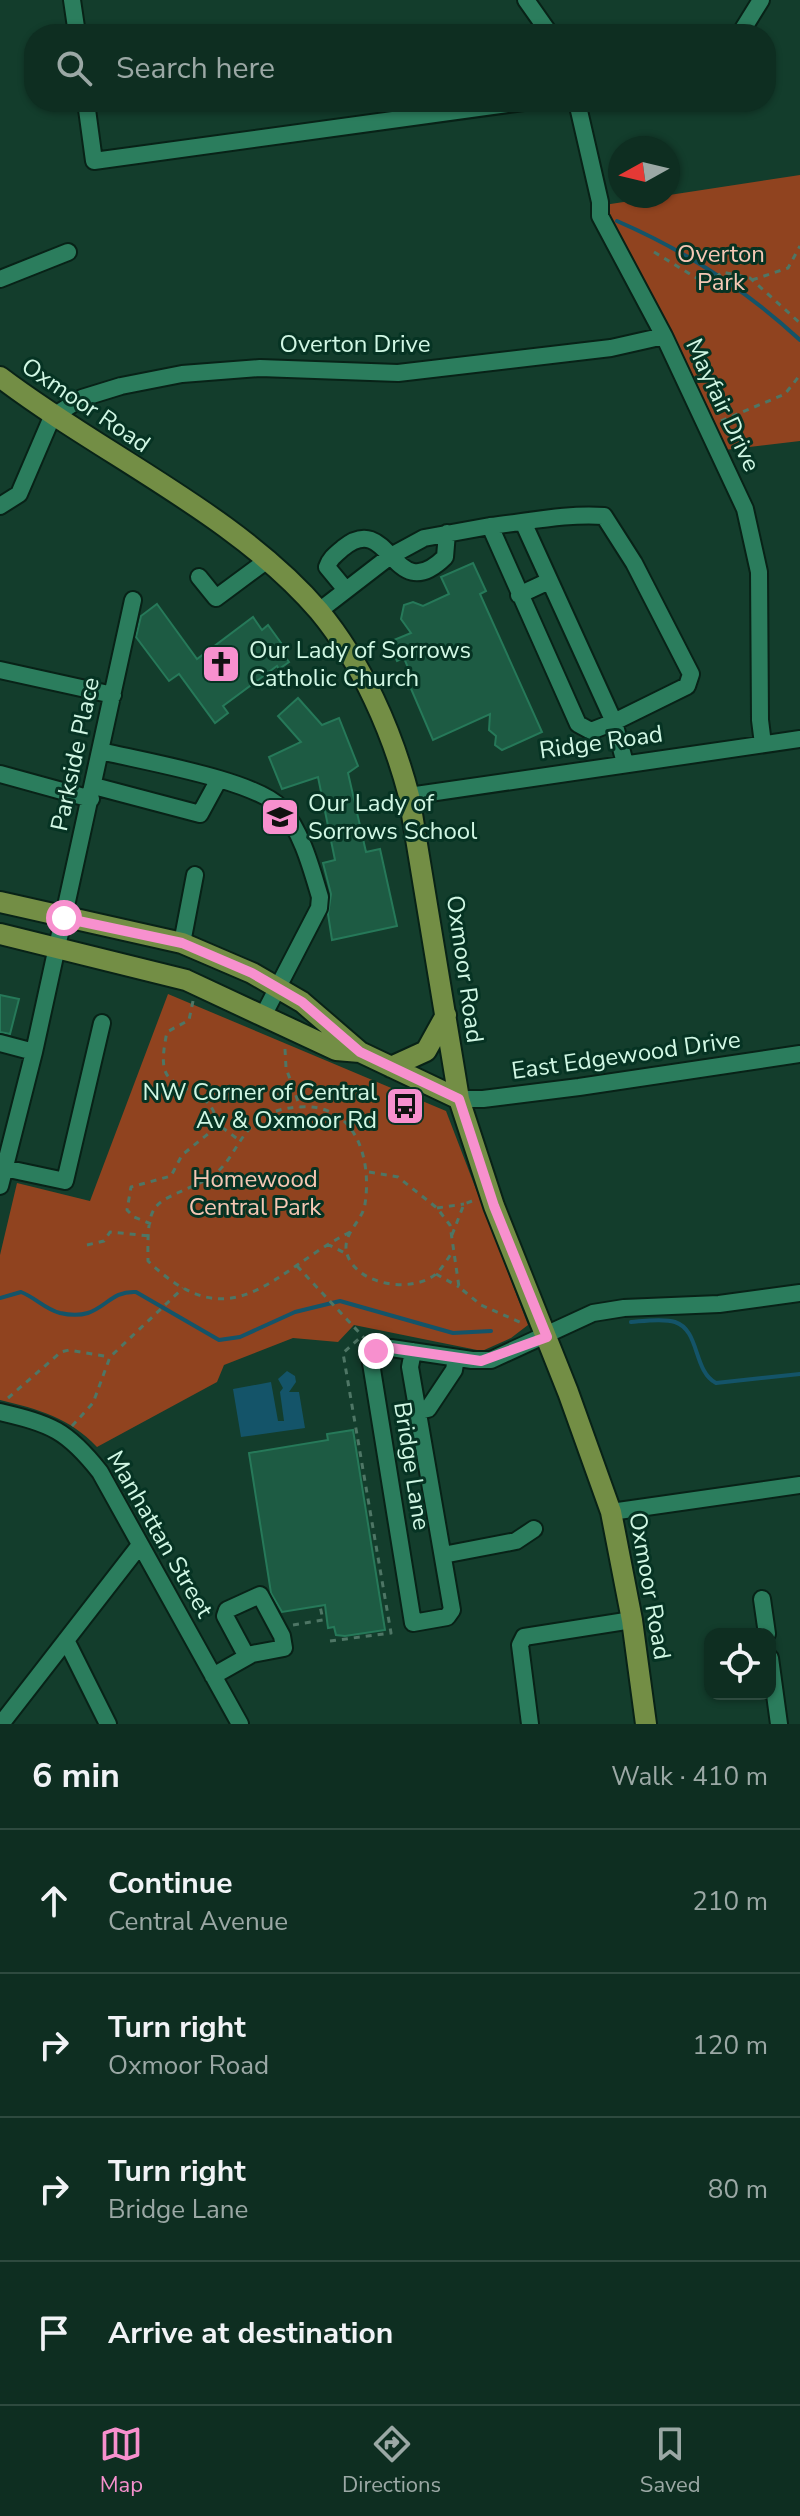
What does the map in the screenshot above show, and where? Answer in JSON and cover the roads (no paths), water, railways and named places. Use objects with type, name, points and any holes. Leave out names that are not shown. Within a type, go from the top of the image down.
[{"type":"main road","name":"Oxmoor Road","points":[[0,377],[52,417],[205,515],[266,561],[319,611],[363,678],[397,750],[409,796],[459,1099],[494,1206],[547,1337],[611,1512],[632,1620],[646,1724]]},
{"type":"main road","points":[[0,902],[182,943],[277,986],[302,1002],[360,1052],[459,1099]]},
{"type":"main road","points":[[0,934],[186,980],[336,1050],[360,1052]]},
{"type":"main road","points":[[391,1067],[426,1051],[446,1015]]},
{"type":"street","points":[[72,0],[76,24]]},
{"type":"street","points":[[526,0],[543,24]]},
{"type":"street","points":[[746,24],[761,0]]},
{"type":"street","points":[[87,112],[94,161],[450,112]]},
{"type":"street","name":"Mayfair Drive","points":[[579,112],[600,202],[600,216],[664,336],[745,509],[756,550],[763,744]]},
{"type":"street","points":[[0,279],[68,252]]},
{"type":"street","name":"Overton Drive","points":[[52,417],[82,398],[121,386],[182,374],[260,368],[398,373],[611,348],[664,336]]},
{"type":"street","points":[[0,506],[19,494],[52,417]]},
{"type":"street","points":[[319,611],[389,557],[424,538],[490,526],[523,522],[589,516],[608,519],[691,674],[687,686],[591,731],[578,724],[490,526]]},
{"type":"street","points":[[523,522],[614,722],[625,763]]},
{"type":"street","points":[[346,590],[327,567],[332,557],[355,538],[375,540],[389,557],[411,571],[436,566],[445,557],[447,533]]},
{"type":"street","points":[[199,577],[216,598],[266,561]]},
{"type":"street","points":[[519,595],[549,581]]},
{"type":"street","name":"Parkside Place","points":[[1,1178],[34,1052],[133,600]]},
{"type":"street","points":[[0,670],[113,695]]},
{"type":"street","name":"Ridge Road","points":[[409,796],[800,739]]},
{"type":"street","points":[[101,751],[249,788],[278,805],[295,827],[320,897],[319,908],[264,1014]]},
{"type":"street","points":[[0,774],[200,814],[218,781]]},
{"type":"street","points":[[182,943],[195,875]]},
{"type":"street","points":[[1,1178],[65,1181],[102,1023]]},
{"type":"street","points":[[0,1043],[34,1052]]},
{"type":"street","name":"East Edgewood Drive","points":[[459,1099],[538,1092],[800,1054]]},
{"type":"street","points":[[534,1529],[516,1541],[443,1555],[410,1367],[413,1351],[491,1360],[547,1337],[593,1313],[624,1308],[719,1304],[800,1293]]},
{"type":"street","name":"Bridge Lane","points":[[413,1351],[391,1348],[376,1351],[371,1363],[413,1623],[447,1617],[452,1610],[443,1555]]},
{"type":"street","points":[[418,1411],[428,1409],[454,1370],[456,1358]]},
{"type":"street","name":"Manhattan Street","points":[[1,1412],[41,1421],[75,1441],[100,1472],[240,1724]]},
{"type":"street","points":[[611,1512],[800,1485]]},
{"type":"street","points":[[1,1724],[140,1545]]},
{"type":"street","points":[[213,1676],[247,1657],[284,1648],[260,1595],[227,1610],[225,1616],[247,1657]]},
{"type":"street","points":[[762,1599],[766,1628]]},
{"type":"street","points":[[530,1724],[520,1645],[524,1637],[632,1620]]},
{"type":"street","points":[[66,1640],[108,1724]]},
{"type":"street","points":[[776,1700],[779,1724]]},
{"type":"water","points":[[287,1371],[295,1376],[296,1382],[289,1392],[299,1392],[305,1428],[241,1437],[233,1389],[271,1382],[278,1421],[284,1421],[280,1392],[283,1388],[278,1379]]},
{"type":"waterway","points":[[617,221],[667,245],[714,273],[758,304],[800,340]]},
{"type":"waterway","points":[[0,1298],[21,1292],[55,1311],[74,1315],[86,1314],[117,1296],[136,1292],[219,1340],[240,1337],[295,1312],[340,1301],[453,1333],[491,1331]]},
{"type":"waterway","points":[[631,1322],[665,1320],[683,1326],[689,1333],[703,1370],[716,1383],[800,1374]]},
{"type":"place","name":"Our Lady of Sorrows Catholic Church","points":[[221,664]]},
{"type":"place","name":"Our Lady of Sorrows School","points":[[280,817]]},
{"type":"place","name":"NW Corner of Central Av & Oxmoor Rd","points":[[405,1106]]},
{"type":"park label","name":"Overton Park","points":[[721,268]]},
{"type":"park label","name":"Homewood Central Park","points":[[255,1193]]}]
